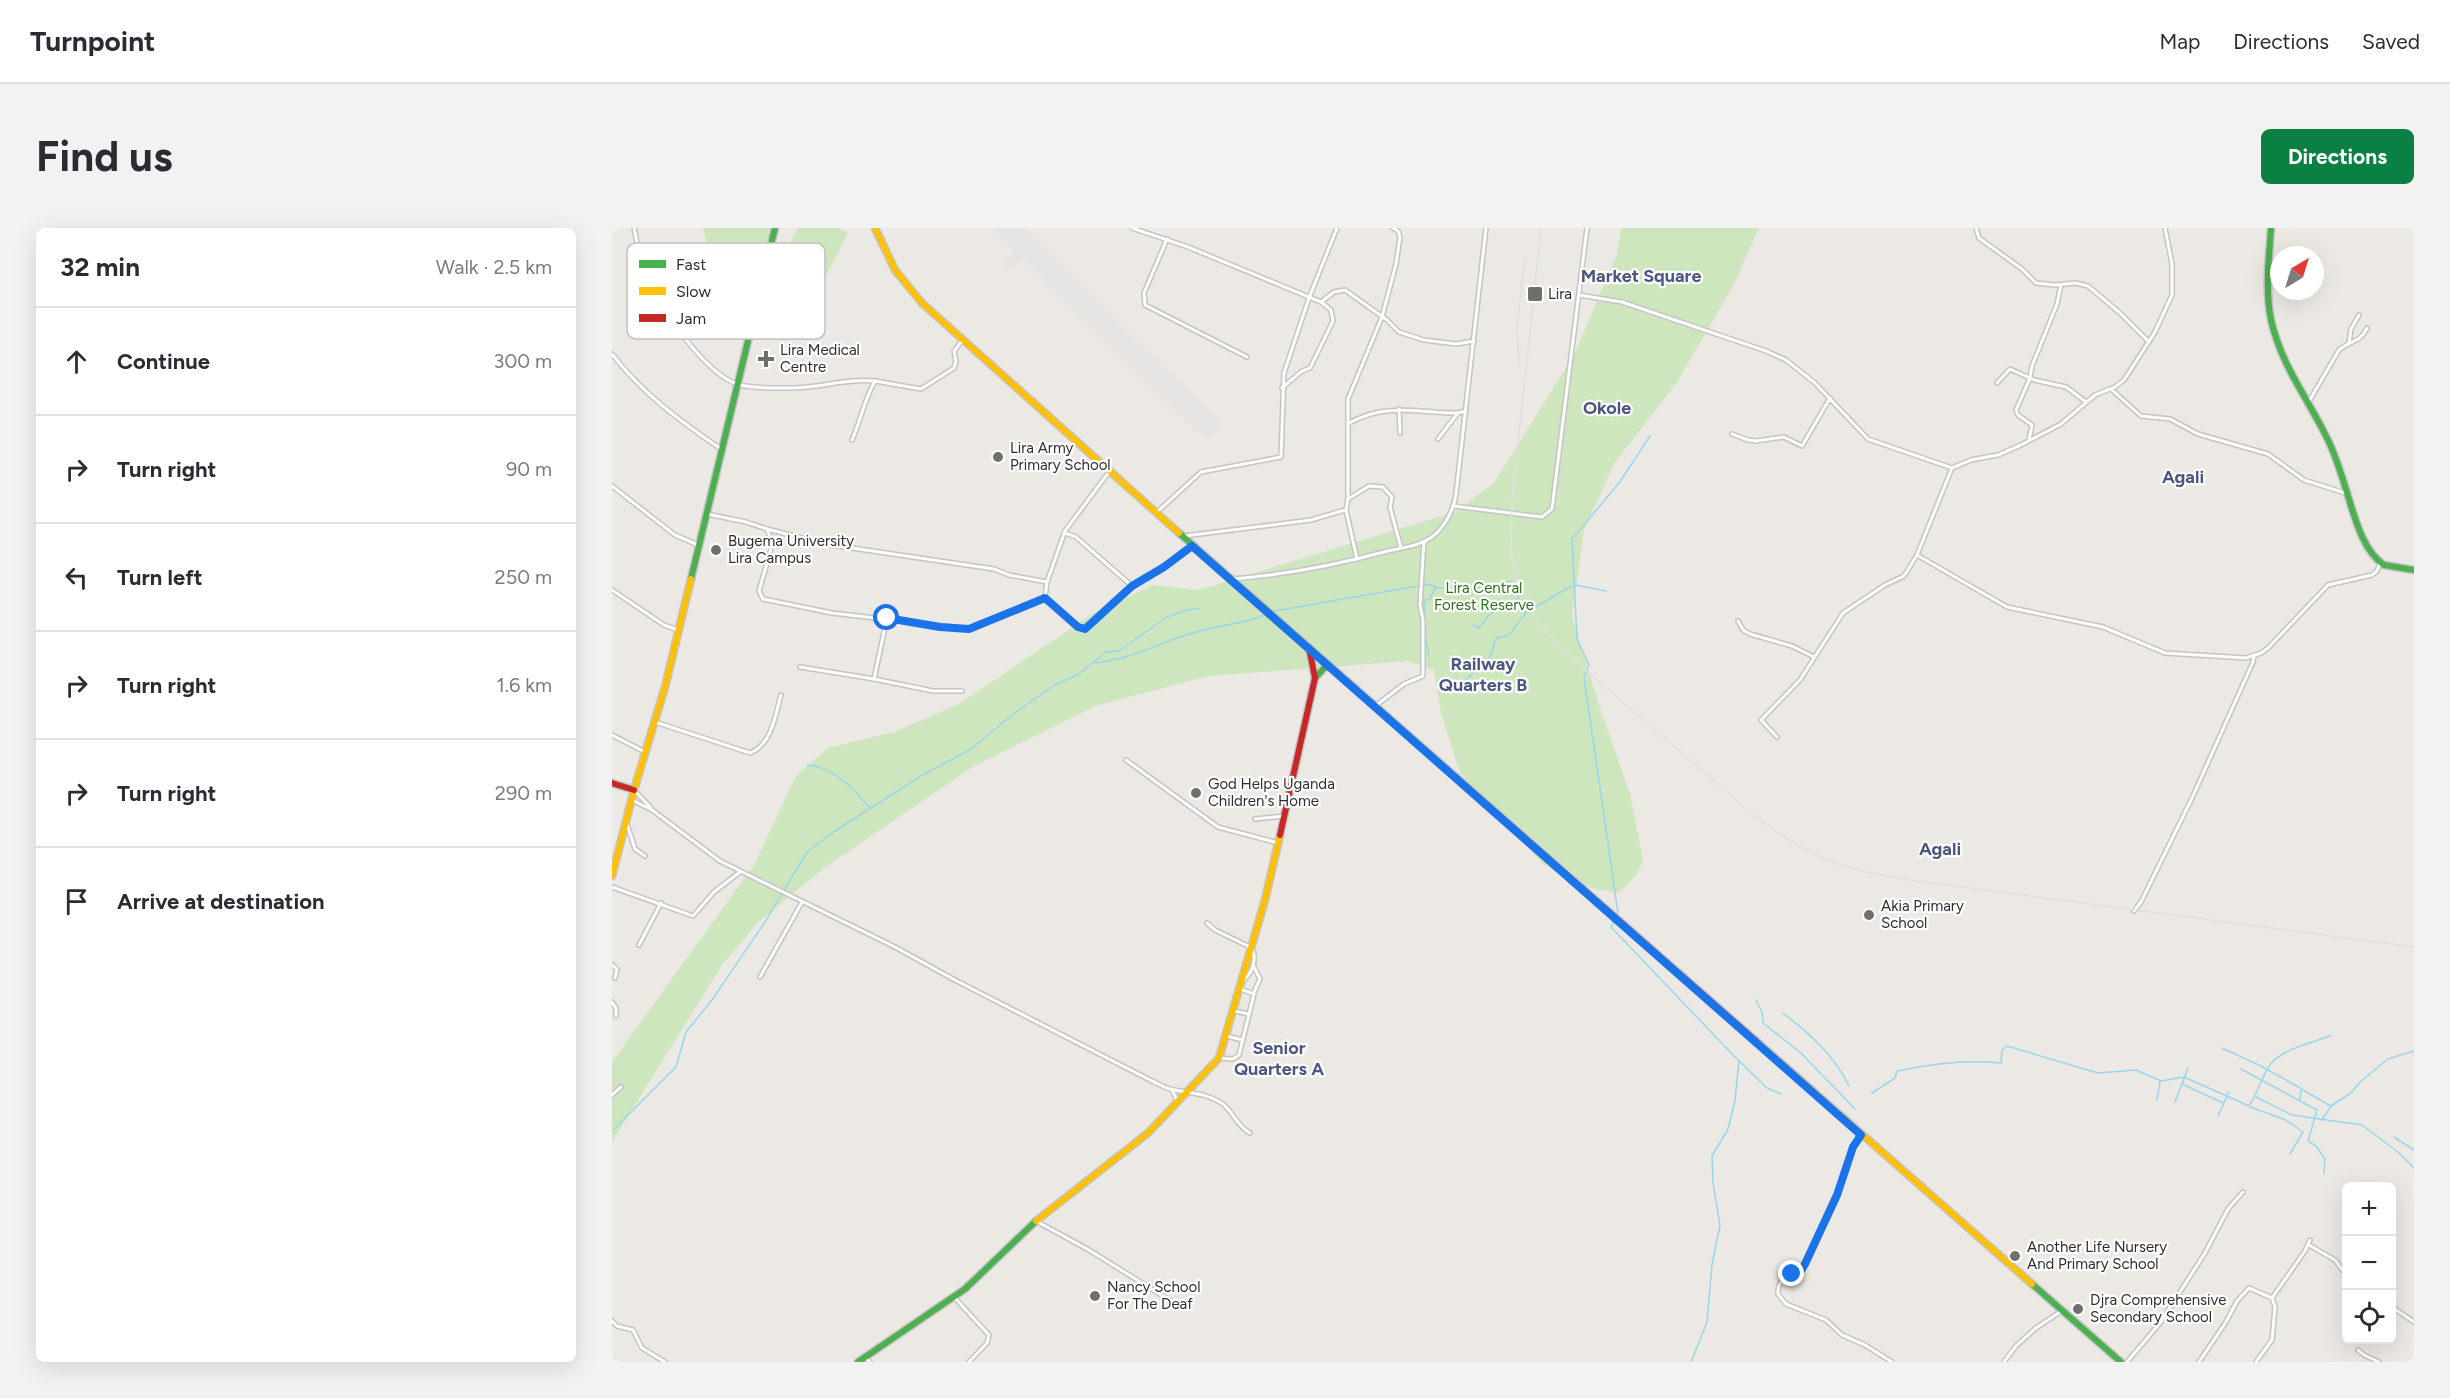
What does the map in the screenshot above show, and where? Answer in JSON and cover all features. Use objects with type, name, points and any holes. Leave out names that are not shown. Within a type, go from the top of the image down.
[{"type":"street","points":[[634,228],[638,243]]},
{"type":"street","points":[[771,243],[775,228]]},
{"type":"street","points":[[875,228],[885,255],[913,296],[1374,707],[2121,1362]]},
{"type":"street","points":[[1132,228],[1321,302],[1331,310],[1333,321],[1310,368],[1302,370],[1282,388]]},
{"type":"street","points":[[1155,513],[1201,472],[1281,458],[1284,373],[1309,298],[1337,228]]},
{"type":"street","points":[[1357,560],[1346,510],[1350,393],[1373,343],[1396,264],[1400,237],[1393,228]]},
{"type":"street","points":[[1230,579],[1288,573],[1357,560],[1424,541],[1437,533],[1454,506],[1486,228]]},
{"type":"street","points":[[1454,506],[1542,517],[1552,509],[1587,228]]},
{"type":"street","points":[[1977,228],[1978,238],[2022,269],[2036,283],[2061,285],[2076,283],[2088,286],[2149,342]]},
{"type":"street","points":[[1579,295],[1622,302],[1766,351],[1796,368],[1830,398],[1868,439],[1952,468],[1971,460],[1998,455],[2029,440],[2065,421],[2086,402],[2124,380],[2149,342],[2172,295],[2172,264],[2165,228]]},
{"type":"street","points":[[2271,228],[2266,278],[2271,319],[2285,362],[2336,456],[2345,493],[2367,544],[2380,563],[2414,570]]},
{"type":"street","points":[[1167,240],[1144,293],[1145,305],[1247,357]]},
{"type":"street","points":[[2029,440],[2032,425],[2016,412],[2061,292],[2061,285]]},
{"type":"street","points":[[1321,302],[1334,292],[1345,290],[1382,317],[1398,332],[1424,340],[1461,344],[1474,341]]},
{"type":"street","points":[[2349,343],[2351,329],[2359,315]]},
{"type":"street","points":[[2308,403],[2339,350],[2357,341],[2367,328]]},
{"type":"street","points":[[687,339],[701,357],[738,384],[791,388],[858,381],[875,381],[921,388],[954,368],[956,361],[954,351],[963,341]]},
{"type":"street","points":[[612,876],[615,852],[655,722],[749,339]]},
{"type":"street","points":[[612,354],[656,402],[722,449]]},
{"type":"street","points":[[1997,383],[2009,369],[2030,378],[2066,387],[2086,402]]},
{"type":"street","points":[[852,440],[867,393],[875,381]]},
{"type":"street","points":[[2111,389],[2143,416],[2170,419],[2198,434],[2268,454],[2304,480],[2345,493]]},
{"type":"street","points":[[1732,434],[1756,441],[1784,437],[1802,446],[1830,398]]},
{"type":"street","points":[[1349,423],[1365,416],[1399,409],[1458,414]]},
{"type":"street","points":[[1399,409],[1400,433]]},
{"type":"street","points":[[1438,439],[1458,414],[1466,410]]},
{"type":"street","points":[[1778,737],[1761,720],[1791,691],[1843,613],[1885,585],[1904,576],[1917,555],[1952,468]]},
{"type":"street","points":[[1045,598],[1047,582],[1065,533],[1109,472]]},
{"type":"street","points":[[612,486],[675,535],[698,545]]},
{"type":"street","points":[[1348,499],[1369,486],[1383,487],[1392,497],[1390,507],[1401,548]]},
{"type":"street","points":[[1182,537],[1187,534],[1247,526],[1311,520],[1346,510]]},
{"type":"street","points":[[705,514],[746,522],[825,544],[994,569],[1047,582]]},
{"type":"street","points":[[766,529],[772,542],[759,591],[764,599],[832,613],[969,629],[1045,598]]},
{"type":"street","points":[[1065,533],[1076,537],[1132,586]]},
{"type":"street","points":[[1374,707],[1404,684],[1423,676],[1423,620],[1420,605],[1424,541]]},
{"type":"street","points":[[1045,598],[1078,627],[1085,629],[1132,586],[1164,567],[1192,546]]},
{"type":"street","points":[[1917,555],[2016,611],[2056,616],[2103,627],[2165,653],[2232,657],[2254,656],[2261,653],[2283,634],[2328,585],[2372,575],[2378,571],[2380,563]]},
{"type":"street","points":[[612,590],[664,625],[678,630]]},
{"type":"street","points":[[874,679],[887,618]]},
{"type":"street","points":[[1738,621],[1743,630],[1750,634],[1792,646],[1814,657]]},
{"type":"street","points":[[858,1362],[867,1360],[954,1297],[1036,1221],[1140,1140],[1220,1058],[1252,948],[1285,816],[1315,678],[1309,648]]},
{"type":"street","points":[[2134,911],[2141,902],[2193,796],[2254,656]]},
{"type":"street","points":[[1315,678],[1328,664]]},
{"type":"street","points":[[800,667],[933,690],[962,691]]},
{"type":"street","points":[[655,722],[750,753],[759,750],[766,742],[781,695]]},
{"type":"street","points":[[612,735],[647,752]]},
{"type":"street","points":[[1126,759],[1218,827],[1278,843]]},
{"type":"street","points":[[612,783],[634,790],[652,810]]},
{"type":"street","points":[[632,800],[652,810],[702,850],[740,872],[895,947],[953,979],[1172,1090],[1190,1091],[1223,1104],[1242,1128],[1250,1133]]},
{"type":"street","points":[[1256,819],[1285,816]]},
{"type":"street","points":[[626,821],[635,849],[645,856]]},
{"type":"street","points":[[612,887],[693,916],[714,892],[740,872]]},
{"type":"street","points":[[760,977],[802,902]]},
{"type":"street","points":[[639,945],[661,903]]},
{"type":"street","points":[[1207,923],[1215,930],[1252,948],[1255,954],[1253,965],[1243,981]]},
{"type":"street","points":[[612,965],[617,969],[615,978]]},
{"type":"street","points":[[1220,1058],[1235,1059],[1239,1055],[1254,992],[1260,979],[1253,965]]},
{"type":"street","points":[[1240,989],[1254,992]]},
{"type":"street","points":[[612,1002],[616,1008],[616,1016]]},
{"type":"street","points":[[1234,1011],[1249,1014]]},
{"type":"street","points":[[1227,1036],[1242,1041]]},
{"type":"street","points":[[612,1095],[621,1087]]},
{"type":"street","points":[[1172,1090],[1178,1102]]},
{"type":"street","points":[[1861,1135],[1853,1147],[1837,1195],[1805,1264],[1800,1272],[1783,1279],[1778,1286],[1778,1294],[1786,1304],[1821,1318],[1842,1335],[1865,1345],[1892,1362]]},
{"type":"street","points":[[2127,1362],[2160,1323],[2199,1262],[2228,1209],[2243,1192]]},
{"type":"street","points":[[1036,1221],[1089,1250],[1171,1301]]},
{"type":"street","points":[[2272,1298],[2309,1245],[2310,1240]]},
{"type":"street","points":[[2309,1245],[2335,1260],[2342,1270]]},
{"type":"street","points":[[2199,1362],[2246,1289],[2251,1288],[2272,1298],[2275,1307],[2272,1340],[2256,1362]]},
{"type":"street","points":[[954,1297],[989,1335],[987,1343],[969,1362]]},
{"type":"street","points":[[2004,1362],[2016,1346],[2036,1328],[2063,1310]]},
{"type":"street","points":[[2396,1310],[2414,1322]]},
{"type":"street","points":[[612,1321],[617,1326],[633,1330],[642,1348],[665,1362]]},
{"type":"street","points":[[2358,1350],[2379,1362]]},
{"type":"green space","points":[[703,228],[772,228],[769,243],[707,243]]},
{"type":"green space","points":[[798,228],[839,228],[848,233],[825,278],[825,243],[790,243]]},
{"type":"green space","name":"Lira Central Forest Reserve","points":[[1621,228],[1759,228],[1734,284],[1676,384],[1615,462],[1584,530],[1572,616],[1600,708],[1630,794],[1643,860],[1637,874],[1619,893],[1582,886],[1543,864],[1460,773],[1441,713],[1434,670],[1408,661],[1208,676],[1096,706],[974,766],[824,868],[757,923],[722,965],[612,1142],[612,1062],[754,865],[796,776],[828,748],[894,732],[959,704],[1094,613],[1153,585],[1199,590],[1455,512],[1494,483],[1574,355],[1617,254]]},
{"type":"waterway","points":[[1650,436],[1619,483],[1572,539],[1577,639],[1589,665],[1584,677],[1618,913],[1611,927],[1734,1056],[1767,1088],[1781,1094]]},
{"type":"waterway","points":[[1095,663],[1119,659],[1189,634],[1254,619],[1275,611],[1429,584],[1437,588],[1455,588],[1463,591],[1511,581],[1525,613],[1576,585],[1606,591]]},
{"type":"waterway","points":[[1429,654],[1426,644],[1424,600],[1429,600],[1436,587]]},
{"type":"waterway","points":[[1473,625],[1478,628],[1490,614],[1517,599]]},
{"type":"waterway","points":[[612,1131],[676,1067],[686,1032],[712,1000],[765,922],[807,852],[835,831],[921,776],[971,749],[1016,712],[1055,685],[1079,674],[1106,652],[1119,651],[1165,618],[1199,608]]},
{"type":"waterway","points":[[1462,690],[1467,679],[1488,659],[1497,638],[1509,635],[1525,614]]},
{"type":"waterway","points":[[807,765],[825,769],[841,779],[869,807]]},
{"type":"waterway","points":[[1756,1000],[1762,1012],[1763,1023],[1801,1053],[1855,1109]]},
{"type":"waterway","points":[[1783,1013],[1820,1046],[1836,1064],[1849,1086]]},
{"type":"waterway","points":[[1872,1093],[1895,1078],[1897,1071],[1948,1063],[2001,1063],[2002,1050],[2007,1046],[2098,1073],[2136,1070],[2161,1081],[2184,1077],[2249,1106],[2273,1061],[2287,1052],[2331,1035]]},
{"type":"waterway","points":[[2222,1048],[2300,1088]]},
{"type":"waterway","points":[[2300,1101],[2301,1089],[2331,1106],[2351,1093],[2361,1081],[2388,1059],[2414,1051]]},
{"type":"waterway","points":[[1691,1362],[1707,1322],[1712,1265],[1720,1225],[1713,1183],[1712,1156],[1728,1129],[1735,1100],[1739,1061]]},
{"type":"waterway","points":[[2175,1102],[2188,1068]]},
{"type":"waterway","points":[[2241,1069],[2317,1110],[2308,1141],[2316,1146],[2325,1159],[2324,1174]]},
{"type":"waterway","points":[[2157,1100],[2160,1082]]},
{"type":"waterway","points":[[2182,1084],[2223,1103]]},
{"type":"waterway","points":[[2218,1116],[2229,1092]]},
{"type":"waterway","points":[[2256,1097],[2292,1115],[2362,1125],[2398,1152],[2414,1168]]},
{"type":"waterway","points":[[2322,1120],[2331,1106]]},
{"type":"waterway","points":[[2250,1107],[2286,1120],[2303,1132],[2290,1154]]},
{"type":"waterway","points":[[2394,1137],[2414,1150]]},
{"type":"taxiway","points":[[1010,264],[1026,247]]},
{"type":"runway","points":[[1007,228],[1206,424]]},
{"type":"railway","points":[[1541,228],[1512,500],[1511,552],[1515,574],[1532,613],[1559,647],[1743,806],[1778,832],[1816,855],[1843,866],[1872,873],[1902,879],[2414,947]]},
{"type":"railway","points":[[1519,365],[1517,328],[1525,257]]},
{"type":"traffic: fast","points":[[771,243],[775,228]]},
{"type":"traffic: fast","points":[[2271,228],[2268,297],[2271,320],[2281,351],[2333,451],[2365,543],[2384,565],[2414,570]]},
{"type":"traffic: fast","points":[[691,579],[748,339]]},
{"type":"traffic: fast","points":[[1179,533],[1492,809]]},
{"type":"traffic: fast","points":[[1315,678],[1328,664]]},
{"type":"traffic: fast","points":[[858,1362],[965,1289],[1036,1221]]},
{"type":"traffic: fast","points":[[2032,1284],[2121,1362]]},
{"type":"traffic: slow","points":[[875,228],[895,270],[922,303],[1179,533]]},
{"type":"traffic: slow","points":[[612,876],[634,790],[665,687],[691,579]]},
{"type":"traffic: slow","points":[[1036,1221],[1148,1133],[1219,1058],[1265,900],[1280,835]]},
{"type":"traffic: slow","points":[[1756,1041],[2032,1284]]},
{"type":"traffic: jam","points":[[1280,835],[1315,678],[1309,648]]},
{"type":"traffic: jam","points":[[612,783],[634,790]]},
{"type":"traffic: jam","points":[[1492,809],[1756,1041]]},
{"type":"place","name":"Lira","points":[[1535,294]]},
{"type":"place","name":"Lira Medical Centre","points":[[766,359]]},
{"type":"place","name":"Lira Army Primary School","points":[[998,457]]},
{"type":"place","name":"Bugema University Lira Campus","points":[[716,550]]},
{"type":"place","name":"God Helps Uganda Children's Home","points":[[1196,793]]},
{"type":"place","name":"Akia Primary School","points":[[1869,915]]},
{"type":"place","name":"Another Life Nursery And Primary School","points":[[2015,1256]]},
{"type":"place","name":"Nancy School For The Deaf","points":[[1095,1296]]},
{"type":"place","name":"Djra Comprehensive Secondary School","points":[[2078,1309]]},
{"type":"district","name":"Market Square","points":[[1641,276]]},
{"type":"district","name":"Okole","points":[[1607,408]]},
{"type":"district","name":"Agali","points":[[2183,477]]},
{"type":"district","name":"Railway Quarters B","points":[[1483,674]]},
{"type":"district","name":"Agali","points":[[1940,849]]},
{"type":"district","name":"Senior Quarters A","points":[[1279,1058]]},
{"type":"route","points":[[887,618],[940,627],[969,629],[1045,598],[1078,627],[1085,629],[1132,586],[1164,567],[1192,546],[1861,1135],[1853,1147],[1837,1195],[1805,1264],[1800,1272],[1792,1274]]}]
